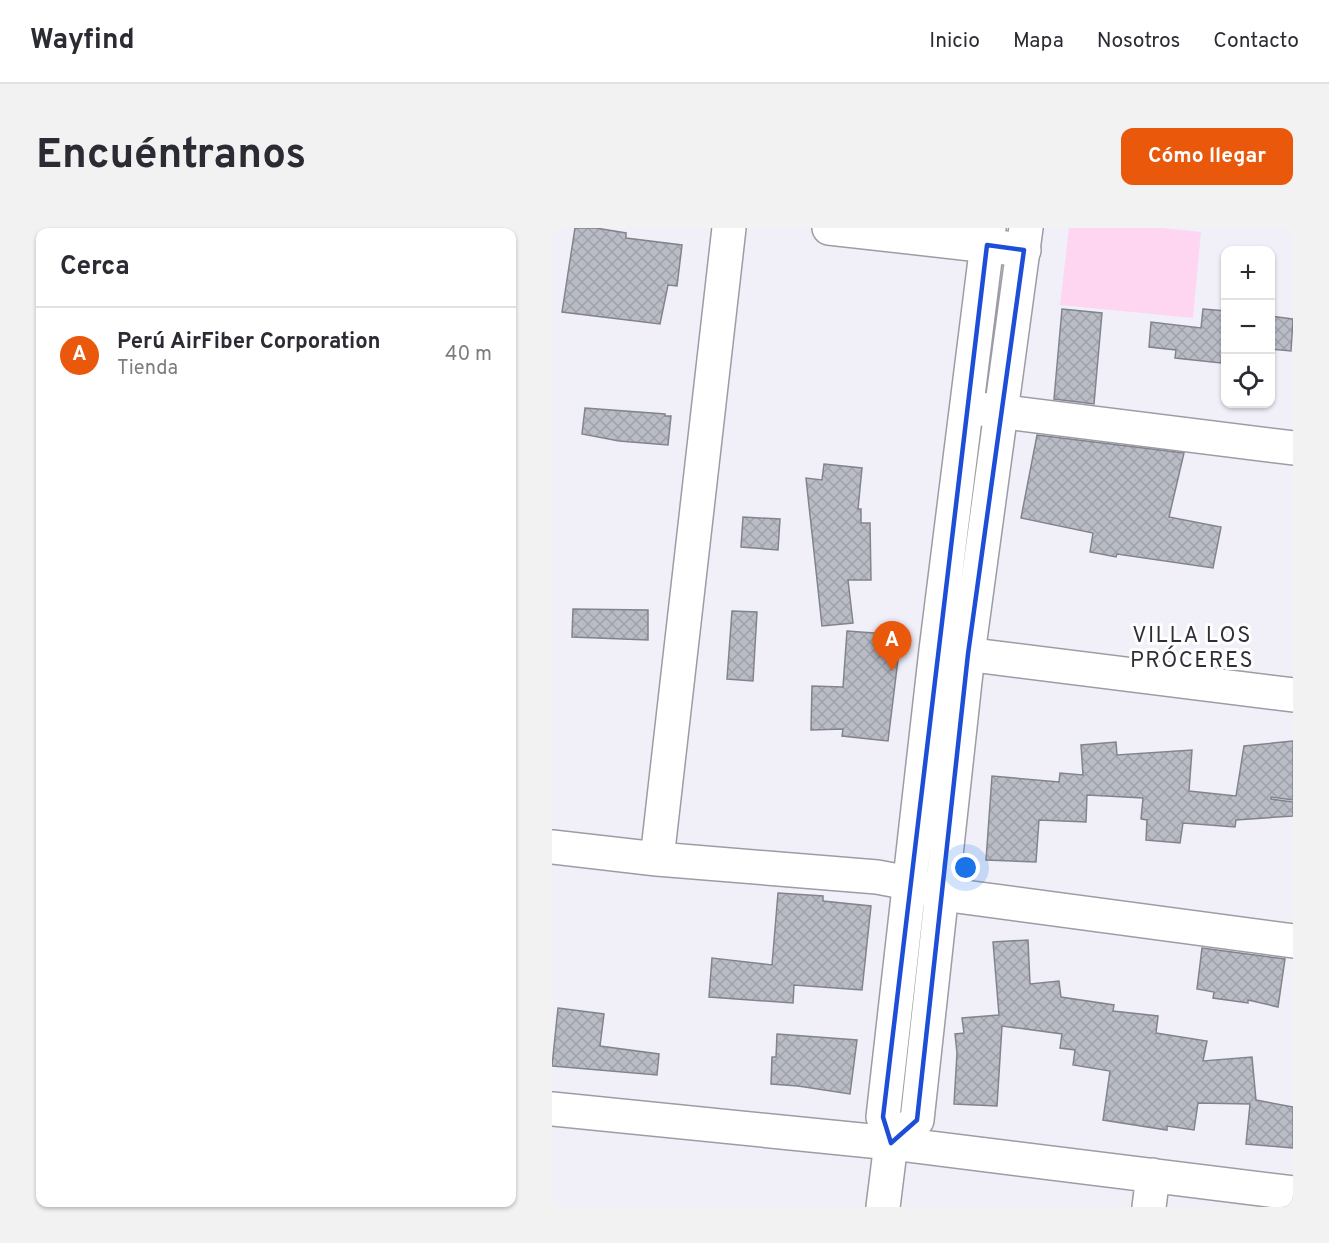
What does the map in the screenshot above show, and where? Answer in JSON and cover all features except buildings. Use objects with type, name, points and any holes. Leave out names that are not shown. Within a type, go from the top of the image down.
[{"type":"street","points":[[657,859],[729,228]]},
{"type":"street","points":[[829,228],[1025,239],[968,654],[916,1120],[891,1143]]},
{"type":"street","points":[[883,1207],[891,1143],[883,1117],[936,650],[988,237]]},
{"type":"street","points":[[968,408],[1293,448]]},
{"type":"street","points":[[936,650],[1293,695]]},
{"type":"street","points":[[552,847],[657,859],[877,877],[909,883],[942,894],[1293,941]]},
{"type":"street","points":[[552,1109],[891,1143],[1151,1191],[1293,1193]]},
{"type":"highlighted area","points":[[987,245],[1024,250],[968,654],[917,1120],[891,1143],[883,1117]]},
{"type":"shaded area","points":[[1069,228],[1162,228],[1201,232],[1193,318],[1060,305]]},
{"type":"place","name":"Perú AirFiber Corporation","points":[[892,671]]},
{"type":"district","name":"VILLA LOS PRÓCERES","points":[[1192,648]]}]
